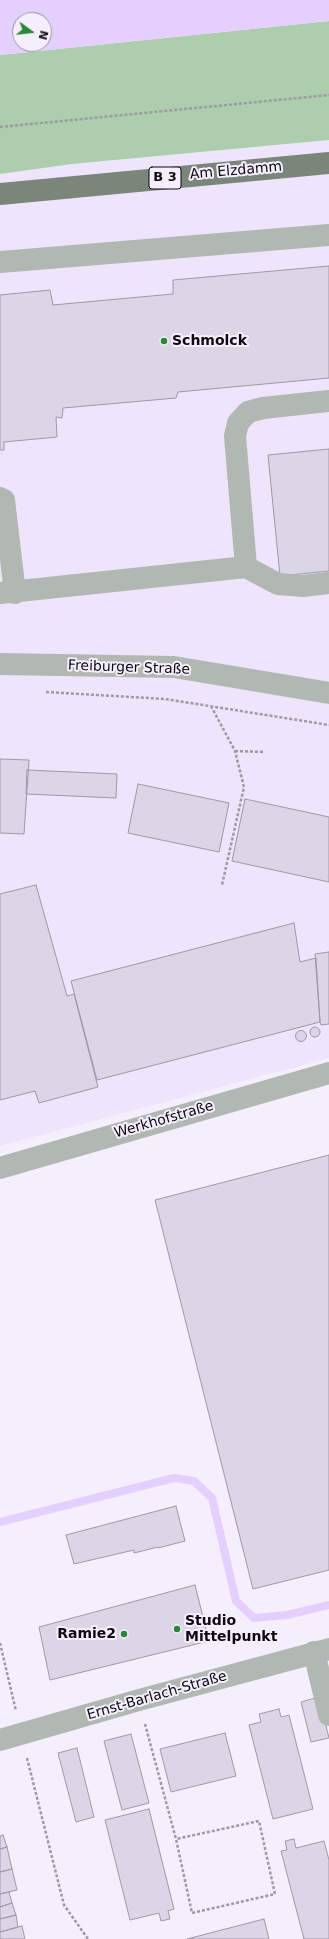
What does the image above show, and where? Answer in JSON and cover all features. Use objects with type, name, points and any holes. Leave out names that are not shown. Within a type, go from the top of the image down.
[{"type":"main road","name":"Am Elzdamm","points":[[0,194],[329,163]]},
{"type":"street","points":[[0,262],[329,235]]},
{"type":"street","points":[[246,567],[234,436],[238,423],[248,412],[262,408],[329,401]]},
{"type":"street","points":[[0,498],[4,500],[8,593],[246,567],[278,584],[303,586],[329,583]]},
{"type":"street","name":"Freiburger Straße","points":[[0,664],[174,667],[329,693]]},
{"type":"street","name":"Werkhofstraße","points":[[0,1168],[329,1072]]},
{"type":"street","name":"Ernst-Barlach-Straße","points":[[0,1740],[22,1735],[139,1700],[321,1651],[329,1715]]},
{"type":"path","points":[[0,127],[329,95]]},
{"type":"path","points":[[38,691],[165,699],[329,725]]},
{"type":"path","points":[[211,706],[235,751],[244,787],[222,884]]},
{"type":"path","points":[[235,751],[264,752]]},
{"type":"path","points":[[0,1643],[64,1905],[88,1939]]},
{"type":"path","points":[[139,1700],[176,1839],[192,1913],[275,1894],[259,1821],[176,1839]]},
{"type":"shaded area","points":[[0,0],[329,0],[329,21],[52,50],[52,12],[12,12],[12,52],[29,52],[0,55]]},
{"type":"shaded area","points":[[329,140],[329,1058],[0,1146],[0,174],[72,164]]},
{"type":"green space","points":[[329,21],[329,140],[72,164],[0,174],[0,55],[29,52],[52,52],[52,50]]},
{"type":"building","name":"Schmolck","points":[[329,266],[329,378],[178,392],[176,398],[63,408],[62,418],[56,417],[57,437],[4,442],[4,450],[0,450],[0,295],[50,290],[53,305],[173,294],[173,280]]},
{"type":"building","points":[[329,449],[329,571],[280,576],[268,455]]},
{"type":"building","points":[[0,759],[29,760],[24,834],[0,833]]},
{"type":"building","points":[[27,770],[117,774],[116,798],[26,794]]},
{"type":"building","points":[[138,784],[229,803],[219,852],[128,833]]},
{"type":"building","points":[[245,799],[329,817],[329,882],[232,861]]},
{"type":"building","points":[[36,885],[67,996],[74,994],[98,1087],[39,1103],[35,1091],[0,1100],[0,894]]},
{"type":"building","points":[[294,923],[300,962],[316,958],[320,1022],[97,1080],[71,981]]},
{"type":"building","points":[[329,952],[329,1024],[321,1025],[315,954]]},
{"type":"building","points":[[313,1027],[317,1027],[320,1032],[317,1037],[313,1037],[310,1034],[310,1030]]},
{"type":"building","points":[[299,1031],[303,1031],[305,1032],[305,1040],[299,1041],[296,1038],[296,1034]]},
{"type":"building","points":[[329,1155],[329,1570],[253,1589],[155,1200]]},
{"type":"building","points":[[176,1506],[185,1541],[134,1553],[134,1550],[74,1564],[66,1535]]},
{"type":"building","name":"Ramie2","points":[[195,1585],[209,1641],[50,1680],[39,1627]]},
{"type":"building","points":[[319,1697],[329,1738],[311,1742],[301,1702]]},
{"type":"building","points":[[279,1709],[281,1717],[289,1715],[313,1809],[273,1819],[249,1725],[261,1722],[259,1714]]},
{"type":"building","points":[[225,1733],[236,1776],[171,1792],[160,1749]]},
{"type":"building","points":[[131,1734],[149,1803],[122,1810],[104,1741]]},
{"type":"building","points":[[77,1748],[94,1817],[76,1822],[58,1753]]},
{"type":"building","points":[[149,1809],[174,1909],[168,1911],[170,1919],[161,1921],[159,1913],[130,1920],[105,1820]]},
{"type":"building","points":[[3,1835],[7,1847],[0,1849],[0,1836]]},
{"type":"building","points":[[294,1839],[296,1848],[324,1841],[329,1860],[329,1939],[304,1939],[281,1851],[287,1850],[285,1841]]},
{"type":"building","points":[[7,1847],[12,1869],[0,1872],[0,1849]]},
{"type":"building","points":[[12,1869],[17,1890],[0,1894],[0,1872]]},
{"type":"building","points":[[9,1892],[12,1903],[0,1907],[0,1894]]},
{"type":"building","points":[[12,1903],[16,1915],[0,1919],[0,1907]]},
{"type":"building","points":[[16,1915],[18,1927],[0,1932],[0,1919]]},
{"type":"building","points":[[264,1919],[269,1939],[187,1939]]},
{"type":"building","points":[[22,1926],[25,1939],[0,1939],[0,1932]]},
{"type":"waterway","points":[[0,1522],[174,1478],[194,1481],[212,1498],[236,1601],[254,1618],[287,1615],[329,1605]]},
{"type":"place","name":"Schmolck","points":[[164,341]]},
{"type":"place","name":"Studio Mittelpunkt","points":[[177,1629]]},
{"type":"place","name":"Ramie2","points":[[124,1634]]}]
